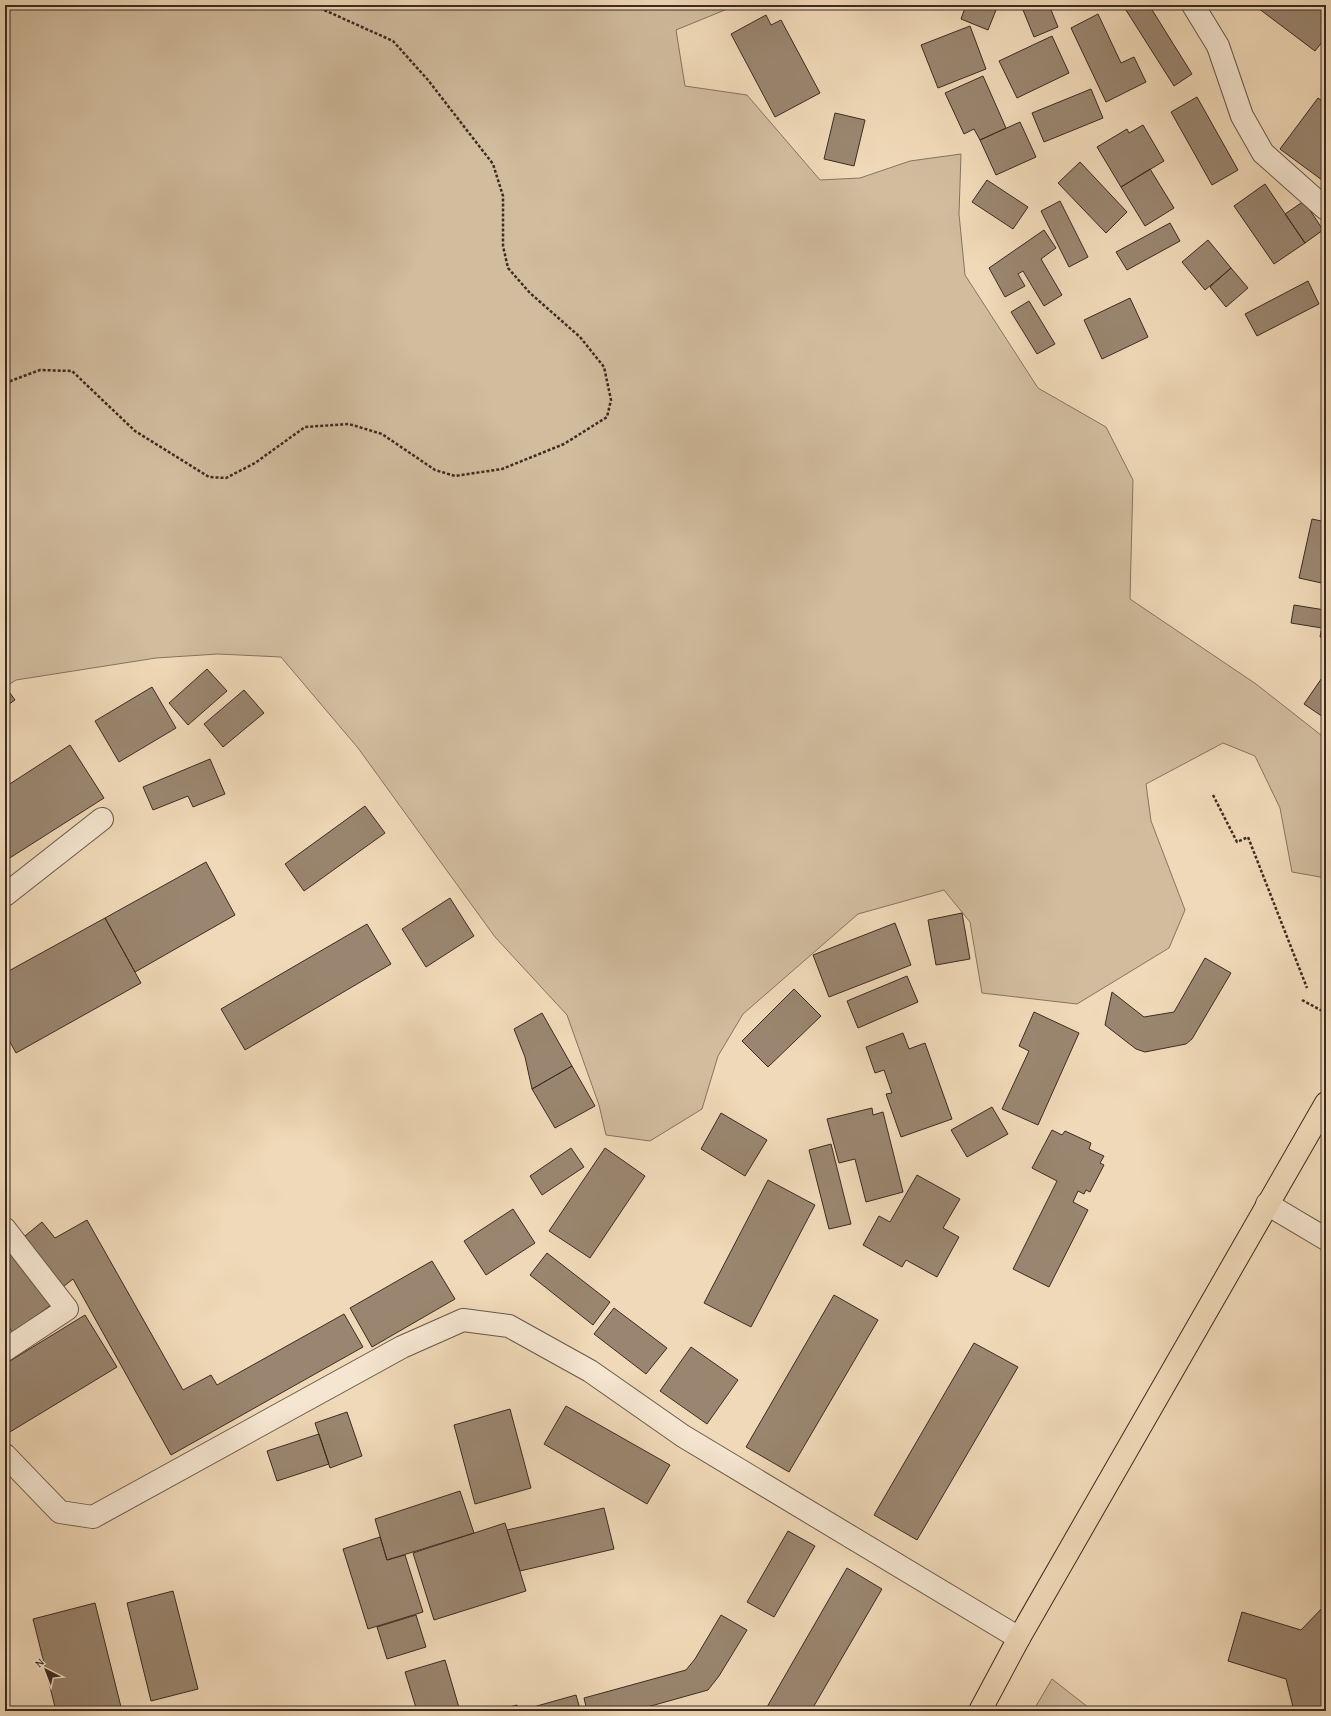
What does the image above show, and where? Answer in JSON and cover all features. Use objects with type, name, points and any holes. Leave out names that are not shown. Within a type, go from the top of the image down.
[{"type":"main road","points":[[980,1711],[1019,1638],[1326,1103]]},
{"type":"street","points":[[1193,5],[1218,46],[1242,116],[1263,153],[1326,209]]},
{"type":"street","points":[[5,895],[102,819]]},
{"type":"street","points":[[1268,1204],[1326,1239]]},
{"type":"street","points":[[5,1229],[67,1309],[5,1350]]},
{"type":"street","points":[[5,1455],[29,1482],[60,1512],[93,1518],[402,1347],[463,1320],[509,1326],[590,1371],[683,1436],[1019,1638]]},
{"type":"path","points":[[5,383],[40,370],[72,371],[135,431],[209,477],[226,478],[255,463],[305,427],[348,424],[382,434],[435,470],[455,476],[502,469],[564,444],[607,417],[611,400],[604,366],[580,337],[530,293],[508,268],[503,246],[502,196],[493,164],[428,80],[393,41],[313,5]]},
{"type":"path","points":[[1214,795],[1237,842],[1248,837],[1307,988]]},
{"type":"path","points":[[1302,1000],[1326,1013]]},
{"type":"shaded area","points":[[5,5],[737,5],[676,30],[685,86],[747,95],[820,180],[860,178],[910,161],[961,154],[959,214],[965,275],[1038,388],[1106,427],[1133,480],[1130,599],[1256,684],[1326,739],[1326,878],[1292,872],[1280,808],[1255,756],[1223,743],[1146,784],[1151,821],[1185,910],[1169,948],[1077,1004],[982,993],[970,922],[944,890],[858,914],[743,1014],[718,1056],[702,1109],[650,1141],[606,1135],[599,1105],[567,1015],[495,937],[358,748],[281,657],[218,654],[156,658],[16,680],[5,687]]},
{"type":"shaded area","points":[[1052,1679],[1093,1711],[1033,1711]]},
{"type":"building","points":[[966,5],[998,5],[988,30],[961,19]]},
{"type":"building","points":[[1021,5],[1049,5],[1058,27],[1034,37]]},
{"type":"building","points":[[1049,5],[1061,5],[1051,9]]},
{"type":"building","points":[[1128,5],[1149,5],[1192,74],[1174,86],[1124,7]]},
{"type":"building","points":[[1254,5],[1326,5],[1326,37],[1315,51]]},
{"type":"building","points":[[1098,14],[1121,63],[1134,57],[1146,82],[1106,102],[1071,28]]},
{"type":"building","points":[[766,15],[771,25],[781,20],[820,93],[775,117],[731,34]]},
{"type":"building","points":[[970,26],[986,69],[938,88],[921,45]]},
{"type":"building","points":[[1052,36],[1069,73],[1017,98],[999,61]]},
{"type":"building","points":[[983,76],[1006,128],[980,140],[974,129],[964,134],[945,93]]},
{"type":"building","points":[[1091,89],[1103,118],[1044,142],[1032,113]]},
{"type":"building","points":[[1197,97],[1238,170],[1212,185],[1171,112]]},
{"type":"building","points":[[1318,98],[1326,104],[1326,183],[1280,149]]},
{"type":"building","points":[[835,113],[865,120],[854,166],[824,159]]},
{"type":"building","points":[[1020,122],[1036,157],[996,175],[980,140]]},
{"type":"building","points":[[1143,125],[1164,161],[1121,187],[1097,147],[1127,129],[1129,133]]},
{"type":"building","points":[[1080,162],[1127,212],[1106,233],[1058,183]]},
{"type":"building","points":[[1150,169],[1174,208],[1145,226],[1121,187]]},
{"type":"building","points":[[987,180],[1028,207],[1013,229],[972,202]]},
{"type":"building","points":[[1265,184],[1305,243],[1274,264],[1234,206]]},
{"type":"building","points":[[1060,201],[1088,257],[1069,267],[1041,211]]},
{"type":"building","points":[[1304,201],[1323,230],[1305,243],[1285,214]]},
{"type":"building","points":[[1170,223],[1180,241],[1127,270],[1116,252]]},
{"type":"building","points":[[1044,230],[1056,248],[1041,259],[1062,295],[1044,306],[1023,271],[1018,274],[1025,286],[1005,297],[989,268]]},
{"type":"building","points":[[1208,240],[1231,268],[1205,290],[1182,262]]},
{"type":"building","points":[[1231,268],[1248,288],[1226,307],[1210,287]]},
{"type":"building","points":[[1308,281],[1319,304],[1257,336],[1245,314]]},
{"type":"building","points":[[1130,298],[1148,337],[1102,359],[1084,320]]},
{"type":"building","points":[[1029,301],[1055,344],[1037,354],[1011,312]]},
{"type":"building","points":[[1312,519],[1326,522],[1326,584],[1299,578]]},
{"type":"building","points":[[1294,605],[1325,610],[1322,628],[1291,623]]},
{"type":"building","points":[[1324,615],[1326,616],[1326,638],[1320,637]]},
{"type":"building","points":[[207,669],[227,691],[188,725],[169,703]]},
{"type":"building","points":[[1326,672],[1326,719],[1304,704]]},
{"type":"building","points":[[5,686],[15,700],[5,707]]},
{"type":"building","points":[[152,687],[176,728],[119,762],[95,721]]},
{"type":"building","points":[[244,690],[264,713],[223,747],[204,724]]},
{"type":"building","points":[[70,745],[104,798],[5,861],[5,787]]},
{"type":"building","points":[[210,759],[225,794],[193,807],[188,796],[153,810],[143,787]]},
{"type":"building","points":[[365,806],[385,833],[304,891],[285,864]]},
{"type":"building","points":[[206,862],[235,915],[135,972],[105,918]]},
{"type":"building","points":[[450,898],[474,936],[426,967],[402,929]]},
{"type":"building","points":[[962,913],[970,959],[936,965],[928,920]]},
{"type":"building","points":[[105,918],[141,983],[16,1053],[5,1033],[5,973]]},
{"type":"building","points":[[895,923],[911,965],[829,997],[813,955]]},
{"type":"building","points":[[367,924],[391,964],[245,1050],[221,1009]]},
{"type":"building","points":[[1205,958],[1231,973],[1192,1039],[1186,1044],[1145,1052],[1136,1049],[1105,1025],[1112,992],[1144,1017],[1174,1012]]},
{"type":"building","points":[[907,976],[918,1002],[858,1028],[847,1001]]},
{"type":"building","points":[[794,989],[821,1016],[768,1067],[742,1041]]},
{"type":"building","points":[[1034,1012],[1079,1033],[1038,1125],[1002,1109],[1029,1051],[1019,1046]]},
{"type":"building","points":[[542,1013],[572,1066],[532,1089],[525,1057],[514,1029]]},
{"type":"building","points":[[903,1033],[909,1049],[925,1043],[952,1119],[901,1137],[886,1094],[892,1093],[884,1070],[875,1073],[866,1047]]},
{"type":"building","points":[[572,1066],[595,1106],[555,1128],[532,1089]]},
{"type":"building","points":[[992,1107],[1008,1134],[967,1157],[951,1130]]},
{"type":"building","points":[[872,1108],[873,1115],[883,1112],[903,1192],[866,1202],[855,1159],[839,1163],[827,1119]]},
{"type":"building","points":[[721,1113],[767,1140],[745,1176],[701,1149]]},
{"type":"building","points":[[1052,1130],[1062,1135],[1065,1131],[1091,1143],[1089,1149],[1104,1156],[1100,1163],[1104,1165],[1090,1192],[1086,1190],[1084,1194],[1078,1191],[1073,1202],[1088,1210],[1049,1287],[1013,1269],[1057,1181],[1032,1168]]},
{"type":"building","points":[[831,1144],[851,1224],[829,1229],[809,1150]]},
{"type":"building","points":[[571,1148],[584,1167],[542,1195],[530,1176]]},
{"type":"building","points":[[605,1148],[645,1176],[590,1258],[549,1231]]},
{"type":"building","points":[[917,1175],[960,1199],[943,1228],[959,1237],[937,1277],[906,1260],[902,1267],[863,1245],[879,1216],[890,1222]]},
{"type":"building","points":[[768,1180],[815,1205],[751,1327],[704,1303]]},
{"type":"building","points":[[513,1209],[535,1243],[486,1275],[464,1241]]},
{"type":"building","points":[[87,1220],[183,1390],[211,1375],[217,1385],[344,1314],[363,1347],[171,1455],[73,1279],[59,1290],[20,1240],[42,1222],[55,1238]]},
{"type":"building","points":[[5,1244],[51,1305],[13,1333],[5,1322]]},
{"type":"building","points":[[547,1253],[610,1302],[593,1325],[530,1275]]},
{"type":"building","points":[[432,1261],[455,1299],[372,1347],[350,1308]]},
{"type":"building","points":[[834,1295],[878,1320],[789,1472],[746,1447]]},
{"type":"building","points":[[614,1308],[667,1348],[646,1374],[594,1334]]},
{"type":"building","points":[[85,1315],[117,1367],[5,1435],[5,1364]]},
{"type":"building","points":[[974,1343],[1018,1367],[917,1540],[874,1515]]},
{"type":"building","points":[[691,1347],[738,1380],[707,1424],[660,1391]]},
{"type":"building","points":[[566,1406],[670,1465],[647,1504],[544,1444]]},
{"type":"building","points":[[510,1409],[531,1488],[475,1504],[454,1425]]},
{"type":"building","points":[[347,1412],[362,1456],[330,1468],[315,1423]]},
{"type":"building","points":[[319,1434],[329,1464],[277,1481],[267,1451]]},
{"type":"building","points":[[460,1491],[474,1533],[387,1560],[375,1519]]},
{"type":"building","points":[[604,1508],[614,1549],[520,1571],[507,1530]]},
{"type":"building","points":[[505,1523],[526,1591],[434,1620],[413,1553]]},
{"type":"building","points":[[788,1531],[815,1546],[774,1617],[747,1602]]},
{"type":"building","points":[[380,1537],[387,1560],[405,1555],[423,1612],[368,1629],[343,1549]]},
{"type":"building","points":[[847,1568],[882,1589],[811,1711],[753,1711],[767,1707]]},
{"type":"building","points":[[173,1591],[198,1689],[151,1701],[127,1603]]},
{"type":"building","points":[[95,1603],[122,1711],[56,1711],[33,1619]]},
{"type":"building","points":[[1326,1604],[1326,1711],[1294,1711],[1286,1679],[1228,1661],[1242,1612],[1301,1630]]},
{"type":"building","points":[[416,1615],[426,1647],[387,1659],[377,1627]]},
{"type":"building","points":[[721,1615],[747,1630],[719,1676],[708,1690],[633,1711],[587,1711],[584,1698],[686,1670],[695,1659]]},
{"type":"building","points":[[445,1660],[460,1711],[417,1711],[405,1672]]},
{"type":"building","points":[[576,1695],[580,1709],[574,1711],[519,1711]]},
{"type":"building","points":[[517,1705],[519,1711],[495,1711]]}]
